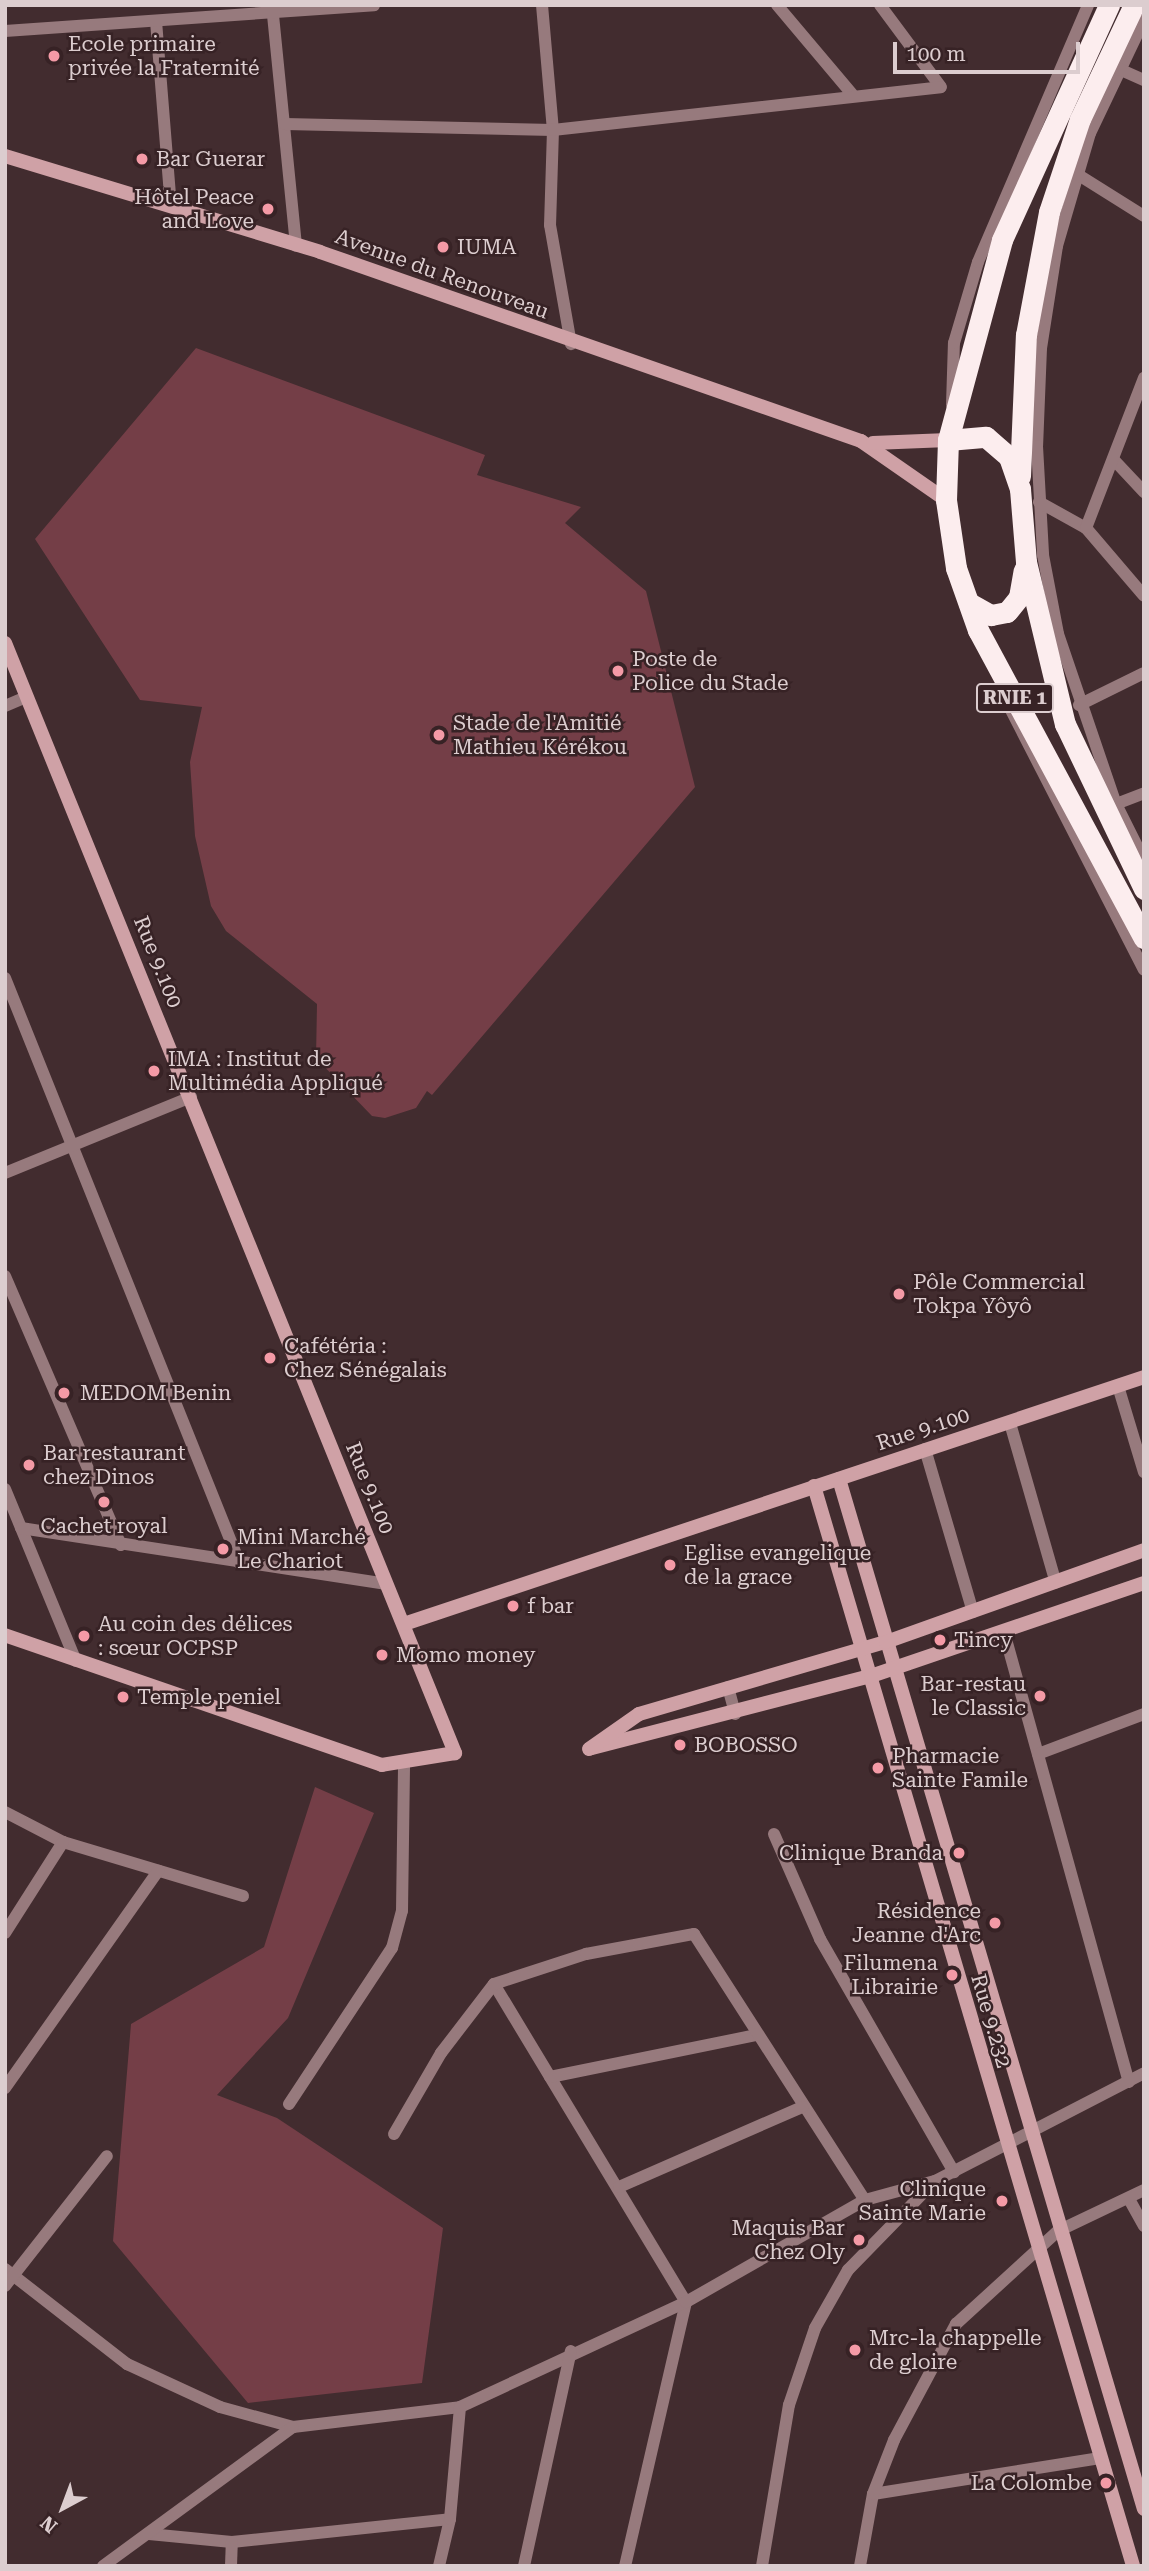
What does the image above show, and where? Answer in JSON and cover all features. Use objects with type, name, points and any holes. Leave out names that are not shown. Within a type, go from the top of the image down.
[{"type":"highway","name":"RNIE 1","points":[[1109,5],[1022,186],[953,418],[948,440],[946,500],[950,542],[978,630],[1144,938]]},
{"type":"highway","name":"RNIE 1","points":[[1134,5],[1080,119],[1038,260],[1026,335],[1020,489],[1026,562],[1065,723],[1144,890]]},
{"type":"highway","points":[[948,440],[976,436],[996,442],[1020,489]]},
{"type":"highway","points":[[969,603],[991,615],[1007,612],[1019,597],[1026,562]]},
{"type":"street","points":[[5,31],[156,21],[272,8],[374,5]]},
{"type":"street","points":[[542,5],[553,130],[550,225],[571,344]]},
{"type":"street","points":[[777,5],[852,94]]},
{"type":"street","points":[[285,124],[553,130],[852,94],[941,87],[880,5]]},
{"type":"street","points":[[953,418],[954,343],[978,262],[1088,5]]},
{"type":"street","points":[[272,8],[296,246]]},
{"type":"street","points":[[1144,20],[1119,69],[1077,174],[1057,246],[1041,348],[1039,502],[1050,598],[1079,705],[1116,804],[1144,860]]},
{"type":"street","points":[[156,21],[171,206]]},
{"type":"street","points":[[1119,69],[1144,80]]},
{"type":"street","name":"Avenue du Renouveau","points":[[5,156],[296,246],[571,344],[861,441],[897,447],[948,440]]},
{"type":"street","points":[[1077,174],[1144,216]]},
{"type":"street","points":[[1086,528],[1140,397],[1144,378]]},
{"type":"street","name":"Avenue du Renouveau","points":[[861,441],[946,500]]},
{"type":"street","points":[[1114,460],[1144,492]]},
{"type":"street","points":[[1039,502],[1086,528],[1144,596]]},
{"type":"street","points":[[978,630],[1024,743],[1144,970]]},
{"type":"street","name":"Rue 9.100","points":[[5,643],[404,1624],[1144,1377]]},
{"type":"street","points":[[1079,705],[1144,673]]},
{"type":"street","points":[[5,706],[26,697]]},
{"type":"street","points":[[1116,804],[1144,793]]},
{"type":"street","points":[[5,978],[240,1564]]},
{"type":"street","points":[[5,1173],[191,1097]]},
{"type":"street","points":[[5,1276],[121,1545]]},
{"type":"street","points":[[1118,1386],[1144,1472]]},
{"type":"street","points":[[1010,1423],[1056,1583]]},
{"type":"street","points":[[925,1450],[973,1612]]},
{"type":"street","name":"Rue 9.232","points":[[839,1479],[1029,2136],[1144,2509]]},
{"type":"street","name":"Rue 9.232","points":[[814,1486],[871,1676],[1005,2149],[1037,2246],[1133,2566]]},
{"type":"street","points":[[5,1489],[76,1661]]},
{"type":"street","points":[[22,1528],[240,1564],[387,1584]]},
{"type":"street","points":[[1144,1550],[862,1650],[639,1714],[589,1749],[735,1714],[871,1676],[1144,1583]]},
{"type":"street","points":[[5,1635],[382,1765],[404,1766],[455,1753],[404,1624]]},
{"type":"street","points":[[1004,1632],[1129,2082]]},
{"type":"street","points":[[729,1687],[735,1714]]},
{"type":"street","points":[[1038,1754],[1144,1714]]},
{"type":"street","points":[[289,2104],[392,1948],[402,1911],[404,1766]]},
{"type":"street","points":[[5,1812],[63,1842],[243,1896]]},
{"type":"street","points":[[774,1834],[820,1939],[954,2172]]},
{"type":"street","points":[[5,1933],[63,1842]]},
{"type":"street","points":[[5,2088],[158,1871]]},
{"type":"street","points":[[394,2134],[441,2053],[494,1984],[586,1954],[694,1934],[802,2107],[865,2200]]},
{"type":"street","points":[[494,1984],[686,2302],[625,2566]]},
{"type":"street","points":[[550,2077],[757,2035]]},
{"type":"street","points":[[10,2272],[151,2377],[220,2407],[293,2427],[460,2407],[571,2351],[686,2302],[865,2200],[935,2181],[1005,2149],[1144,2073]]},
{"type":"street","points":[[619,2187],[802,2107]]},
{"type":"street","points":[[5,2286],[10,2272],[107,2156]]},
{"type":"street","points":[[762,2566],[789,2405],[815,2328],[848,2270],[935,2181]]},
{"type":"street","points":[[860,2566],[873,2494],[939,2348],[1037,2246],[1058,2231],[1144,2190]]},
{"type":"street","points":[[1129,2199],[1144,2225]]},
{"type":"street","points":[[524,2566],[571,2351]]},
{"type":"street","points":[[439,2566],[450,2519],[460,2407]]},
{"type":"street","points":[[103,2566],[293,2427]]},
{"type":"street","points":[[873,2494],[1100,2458]]},
{"type":"street","points":[[149,2534],[232,2542],[450,2519]]},
{"type":"street","points":[[231,2566],[232,2542]]},
{"type":"shaded area","name":"Stade de l'Amitié Mathieu Kérékou","points":[[196,348],[485,455],[477,475],[581,507],[565,523],[646,591],[695,787],[432,1095],[427,1091],[416,1108],[385,1118],[372,1116],[316,1058],[317,1004],[226,931],[211,906],[195,836],[190,762],[202,707],[140,700],[35,539]]},
{"type":"shaded area","points":[[315,1787],[374,1813],[288,2018],[217,2095],[277,2118],[443,2228],[422,2383],[248,2403],[113,2241],[131,2024],[264,1947]]},
{"type":"place","name":"Ecole primaire privée la Fraternité","points":[[54,56]]},
{"type":"place","name":"Bar Guerar","points":[[142,159]]},
{"type":"place","name":"Hôtel Peace and Love","points":[[268,209]]},
{"type":"place","name":"IUMA","points":[[443,247]]},
{"type":"place","name":"Poste de Police du Stade","points":[[618,671]]},
{"type":"place","name":"Stade de l'Amitié Mathieu Kérékou","points":[[439,735]]},
{"type":"place","name":"IMA : Institut de Multimédia Appliqué","points":[[154,1071]]},
{"type":"place","name":"Pôle Commercial Tokpa Yôyô","points":[[899,1294]]},
{"type":"place","name":"Cafétéria : Chez Sénégalais","points":[[270,1358]]},
{"type":"place","name":"MEDOM Benin","points":[[64,1393]]},
{"type":"place","name":"Bar restaurant chez Dinos","points":[[29,1465]]},
{"type":"place","name":"Cachet royal","points":[[104,1502]]},
{"type":"place","name":"Mini Marché Le Chariot","points":[[223,1549]]},
{"type":"place","name":"Eglise evangelique de la grace","points":[[670,1565]]},
{"type":"place","name":"f bar","points":[[513,1606]]},
{"type":"place","name":"Au coin des délices : sœur OCPSP","points":[[84,1636]]},
{"type":"place","name":"Tincy","points":[[940,1640]]},
{"type":"place","name":"Momo money","points":[[382,1655]]},
{"type":"place","name":"Bar-restau le Classic","points":[[1040,1696]]},
{"type":"place","name":"Temple peniel","points":[[123,1697]]},
{"type":"place","name":"BOBOSSO","points":[[680,1745]]},
{"type":"place","name":"Pharmacie Sainte Famile","points":[[878,1768]]},
{"type":"place","name":"Clinique Branda","points":[[959,1853]]},
{"type":"place","name":"Résidence Jeanne d'Arc","points":[[995,1923]]},
{"type":"place","name":"Filumena Librairie","points":[[952,1975]]},
{"type":"place","name":"Clinique Sainte Marie","points":[[1002,2201]]},
{"type":"place","name":"Maquis Bar Chez Oly","points":[[859,2240]]},
{"type":"place","name":"Mrc-la chappelle de gloire","points":[[855,2350]]},
{"type":"place","name":"La Colombe","points":[[1106,2483]]}]
